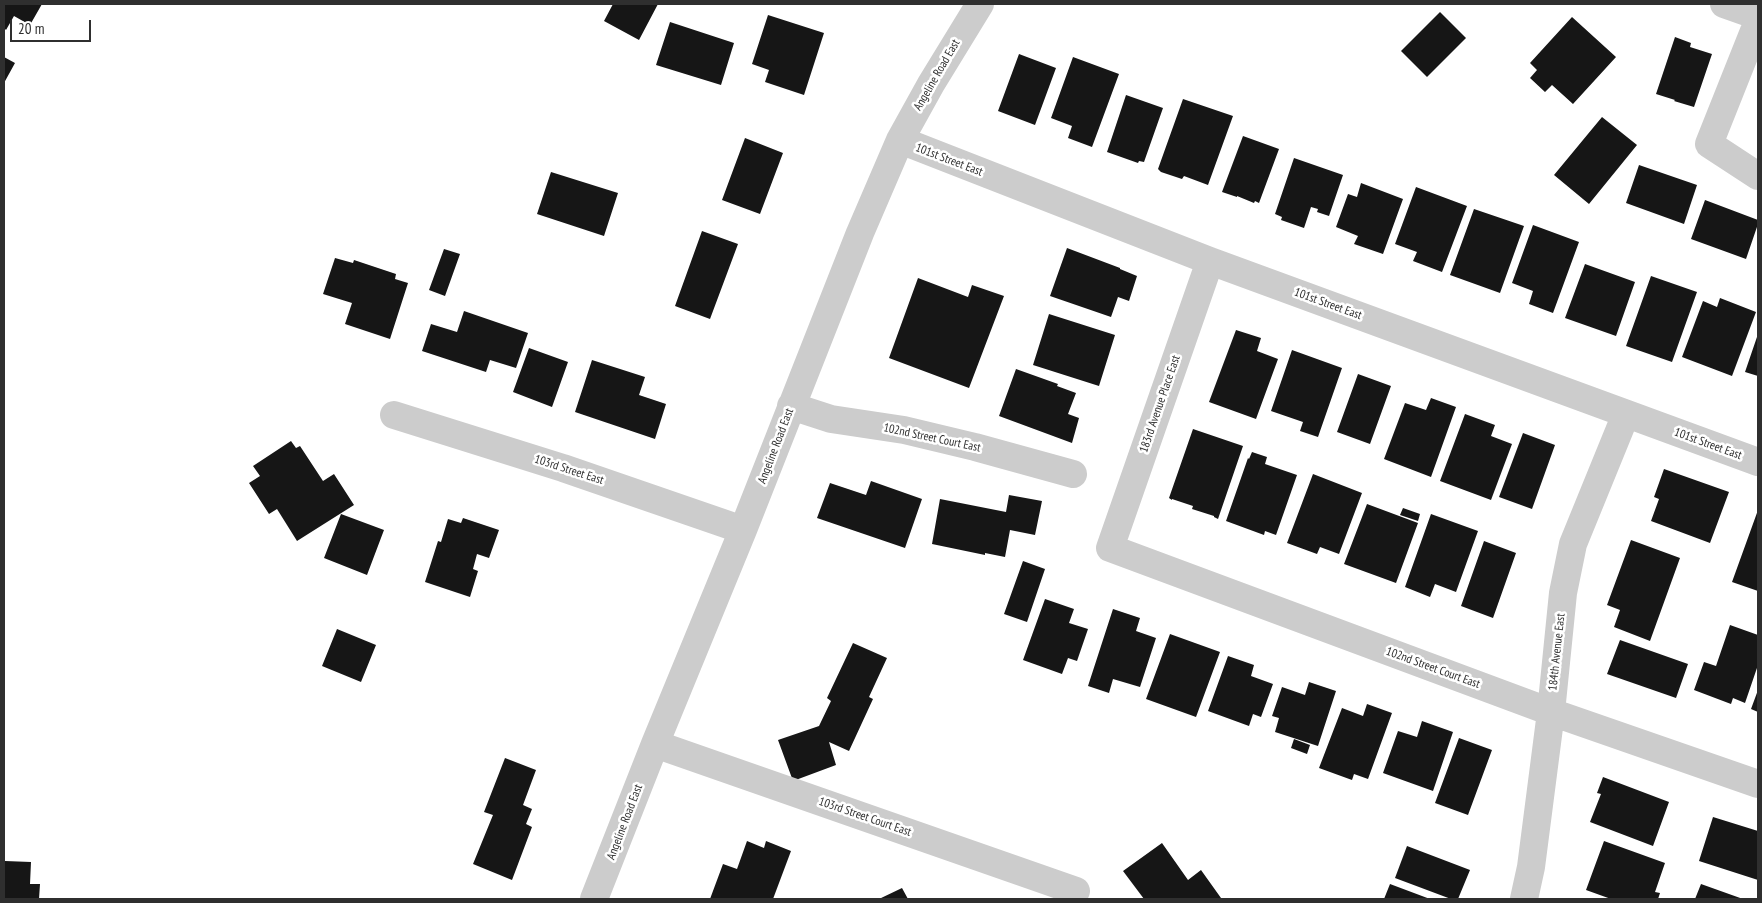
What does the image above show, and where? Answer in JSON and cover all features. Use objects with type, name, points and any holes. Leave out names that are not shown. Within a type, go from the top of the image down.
[{"type":"street","name":"Angeline Road East","points":[[594,899],[743,530],[790,406],[860,232],[900,140],[931,84],[980,4]]},
{"type":"street","points":[[1724,4],[1758,16]]},
{"type":"street","points":[[1758,21],[1709,144],[1758,176]]},
{"type":"street","name":"101st Street East","points":[[900,140],[1210,261],[1758,462]]},
{"type":"street","name":"183rd Avenue Place East","points":[[1110,548],[1210,261]]},
{"type":"street","name":"102nd Street Court East","points":[[790,406],[831,419],[904,430],[975,446],[1073,474]]},
{"type":"street","name":"184th Avenue East","points":[[1524,899],[1531,867],[1551,712],[1563,593],[1574,544],[1626,414]]},
{"type":"street","name":"103rd Street East","points":[[394,415],[563,468],[743,530]]},
{"type":"street","name":"102nd Street Court East","points":[[1110,548],[1551,712],[1758,784]]},
{"type":"street","name":"103rd Street Court East","points":[[655,744],[1076,891]]},
{"type":"building","points":[[4,4],[42,4],[30,25],[14,16],[6,30],[4,28]]},
{"type":"building","points":[[613,4],[658,4],[639,40],[604,21]]},
{"type":"building","points":[[1440,12],[1466,38],[1427,77],[1401,51]]},
{"type":"building","points":[[768,15],[824,33],[804,95],[765,82],[769,70],[752,64]]},
{"type":"building","points":[[1572,17],[1616,57],[1573,104],[1552,85],[1545,92],[1530,78],[1537,70],[1530,63]]},
{"type":"building","points":[[670,22],[734,43],[721,85],[656,65]]},
{"type":"building","points":[[1675,37],[1691,43],[1690,47],[1712,54],[1694,107],[1656,94]]},
{"type":"building","points":[[1019,54],[1056,68],[1035,125],[998,111]]},
{"type":"building","points":[[4,57],[15,63],[4,83]]},
{"type":"building","points":[[1073,57],[1119,74],[1092,147],[1068,138],[1072,126],[1051,118]]},
{"type":"building","points":[[1126,95],[1163,108],[1144,162],[1139,161],[1138,163],[1107,152]]},
{"type":"building","points":[[1183,99],[1233,116],[1208,185],[1184,176],[1182,179],[1161,172],[1158,169]]},
{"type":"building","points":[[1602,117],[1637,145],[1589,204],[1554,175]]},
{"type":"building","points":[[1243,136],[1279,149],[1259,203],[1222,192]]},
{"type":"building","points":[[745,138],[783,153],[760,214],[722,200]]},
{"type":"building","points":[[1294,158],[1343,175],[1329,216],[1317,212],[1318,209],[1311,207],[1304,228],[1281,220],[1282,217],[1275,214]]},
{"type":"building","points":[[1639,165],[1697,185],[1684,224],[1626,203]]},
{"type":"building","points":[[551,172],[618,193],[604,236],[537,214]]},
{"type":"building","points":[[1361,183],[1403,199],[1383,254],[1354,244],[1358,236],[1336,227],[1348,194],[1357,197]]},
{"type":"building","points":[[1416,187],[1467,206],[1442,272],[1413,261],[1417,252],[1395,244]]},
{"type":"building","points":[[1705,200],[1758,220],[1746,259],[1691,239]]},
{"type":"building","points":[[1474,209],[1524,226],[1500,293],[1450,275]]},
{"type":"building","points":[[1533,225],[1579,242],[1553,313],[1529,304],[1533,291],[1512,283]]},
{"type":"building","points":[[702,231],[738,244],[710,319],[675,306]]},
{"type":"building","points":[[1067,248],[1137,276],[1129,301],[1118,297],[1111,317],[1050,296]]},
{"type":"building","points":[[444,249],[460,254],[445,296],[429,290]]},
{"type":"building","points":[[335,258],[353,263],[354,260],[396,274],[395,279],[408,283],[390,339],[345,324],[352,303],[323,294]]},
{"type":"building","points":[[1585,264],[1635,282],[1616,336],[1565,318]]},
{"type":"building","points":[[1651,276],[1697,292],[1672,362],[1626,346]]},
{"type":"building","points":[[918,278],[968,297],[972,285],[1004,296],[969,388],[889,358]]},
{"type":"building","points":[[1720,298],[1756,312],[1732,376],[1682,357],[1703,301],[1717,307]]},
{"type":"building","points":[[464,311],[528,333],[516,368],[490,360],[486,372],[422,351],[431,324],[457,332]]},
{"type":"building","points":[[1049,314],[1115,335],[1099,386],[1033,365]]},
{"type":"building","points":[[1236,330],[1261,338],[1257,351],[1278,359],[1256,419],[1209,402]]},
{"type":"building","points":[[1758,334],[1758,376],[1745,372]]},
{"type":"building","points":[[529,348],[568,362],[552,407],[513,392]]},
{"type":"building","points":[[1292,350],[1342,368],[1318,437],[1300,431],[1303,422],[1271,411]]},
{"type":"building","points":[[592,360],[645,377],[639,395],[666,404],[655,439],[575,412]]},
{"type":"building","points":[[1016,369],[1058,384],[1057,386],[1076,393],[1068,414],[1079,418],[1072,443],[999,416]]},
{"type":"building","points":[[1358,374],[1391,386],[1370,444],[1337,432]]},
{"type":"building","points":[[1431,398],[1456,407],[1431,477],[1384,459],[1405,403],[1426,410]]},
{"type":"building","points":[[1465,414],[1495,425],[1491,436],[1512,444],[1491,500],[1440,481]]},
{"type":"building","points":[[1193,429],[1243,446],[1218,519],[1192,509],[1193,506],[1169,498]]},
{"type":"building","points":[[1523,433],[1555,445],[1532,509],[1499,497]]},
{"type":"building","points":[[291,441],[296,448],[300,446],[323,481],[334,474],[354,505],[297,541],[277,509],[269,514],[249,483],[260,476],[253,466]]},
{"type":"building","points":[[1252,452],[1267,457],[1265,464],[1297,475],[1276,535],[1265,531],[1264,535],[1226,521],[1248,458]]},
{"type":"building","points":[[1664,469],[1729,492],[1710,543],[1651,521],[1659,499],[1654,497]]},
{"type":"building","points":[[1313,474],[1362,493],[1339,554],[1320,547],[1317,554],[1287,543]]},
{"type":"building","points":[[871,481],[922,499],[905,548],[817,518],[830,483],[866,495]]},
{"type":"building","points":[[1009,495],[1042,501],[1035,535],[1010,530],[1005,557],[985,553],[985,555],[932,544],[940,499],[1006,512]]},
{"type":"building","points":[[1367,504],[1418,523],[1396,583],[1344,564]]},
{"type":"building","points":[[1403,508],[1420,514],[1418,521],[1400,515]]},
{"type":"building","points":[[1758,510],[1758,591],[1732,582]]},
{"type":"building","points":[[341,514],[384,530],[367,575],[324,558]]},
{"type":"building","points":[[1431,514],[1478,531],[1456,592],[1435,584],[1430,597],[1405,587]]},
{"type":"building","points":[[463,518],[499,530],[489,558],[477,554],[473,569],[478,571],[470,597],[425,582],[438,541],[441,542],[448,519],[461,523]]},
{"type":"building","points":[[1631,540],[1680,558],[1650,641],[1614,627],[1620,610],[1607,605]]},
{"type":"building","points":[[1484,541],[1516,553],[1493,618],[1461,606]]},
{"type":"building","points":[[1023,561],[1045,569],[1027,622],[1004,614]]},
{"type":"building","points":[[1045,599],[1074,609],[1069,623],[1088,629],[1077,661],[1068,658],[1062,674],[1023,660]]},
{"type":"building","points":[[1113,609],[1140,618],[1136,631],[1156,638],[1140,687],[1113,679],[1109,693],[1088,686]]},
{"type":"building","points":[[1730,625],[1758,635],[1758,665],[1745,703],[1733,698],[1731,704],[1694,690],[1704,662],[1716,666]]},
{"type":"building","points":[[337,629],[376,645],[361,682],[322,666]]},
{"type":"building","points":[[1170,634],[1220,652],[1196,717],[1146,699]]},
{"type":"building","points":[[1620,640],[1688,664],[1676,698],[1607,674]]},
{"type":"building","points":[[853,643],[887,658],[869,697],[873,699],[849,751],[829,742],[836,765],[793,781],[778,740],[819,726],[831,701],[827,698]]},
{"type":"building","points":[[1228,656],[1254,665],[1251,676],[1273,684],[1261,717],[1253,714],[1249,726],[1208,711]]},
{"type":"building","points":[[1309,682],[1336,691],[1318,746],[1275,732],[1279,718],[1272,716],[1282,687],[1305,695]]},
{"type":"building","points":[[1758,690],[1758,712],[1751,709]]},
{"type":"building","points":[[1367,704],[1392,713],[1368,779],[1354,774],[1352,780],[1319,768],[1342,708],[1363,716]]},
{"type":"building","points":[[1422,721],[1453,732],[1433,791],[1383,773],[1398,731],[1417,737]]},
{"type":"building","points":[[1459,738],[1492,750],[1468,815],[1435,803]]},
{"type":"building","points":[[1294,739],[1310,745],[1307,754],[1291,748]]},
{"type":"building","points":[[505,758],[536,770],[523,805],[532,809],[526,824],[532,827],[512,880],[473,864],[493,815],[484,812]]},
{"type":"building","points":[[1603,777],[1669,802],[1653,846],[1590,822],[1601,794],[1597,793]]},
{"type":"building","points":[[1713,817],[1758,831],[1758,880],[1699,861]]},
{"type":"building","points":[[747,841],[764,848],[766,841],[791,851],[773,899],[710,899],[723,864],[737,869]]},
{"type":"building","points":[[1604,841],[1665,863],[1655,892],[1660,893],[1658,899],[1611,899],[1586,890]]},
{"type":"building","points":[[1162,843],[1188,880],[1201,870],[1221,898],[1144,899],[1123,871]]},
{"type":"building","points":[[1407,846],[1470,870],[1458,899],[1451,899],[1395,878]]},
{"type":"building","points":[[5,861],[31,862],[30,884],[40,884],[39,899],[4,899]]},
{"type":"building","points":[[1390,884],[1430,899],[1384,899]]},
{"type":"building","points":[[1701,884],[1743,899],[1695,899]]},
{"type":"building","points":[[902,888],[908,899],[879,899]]}]
